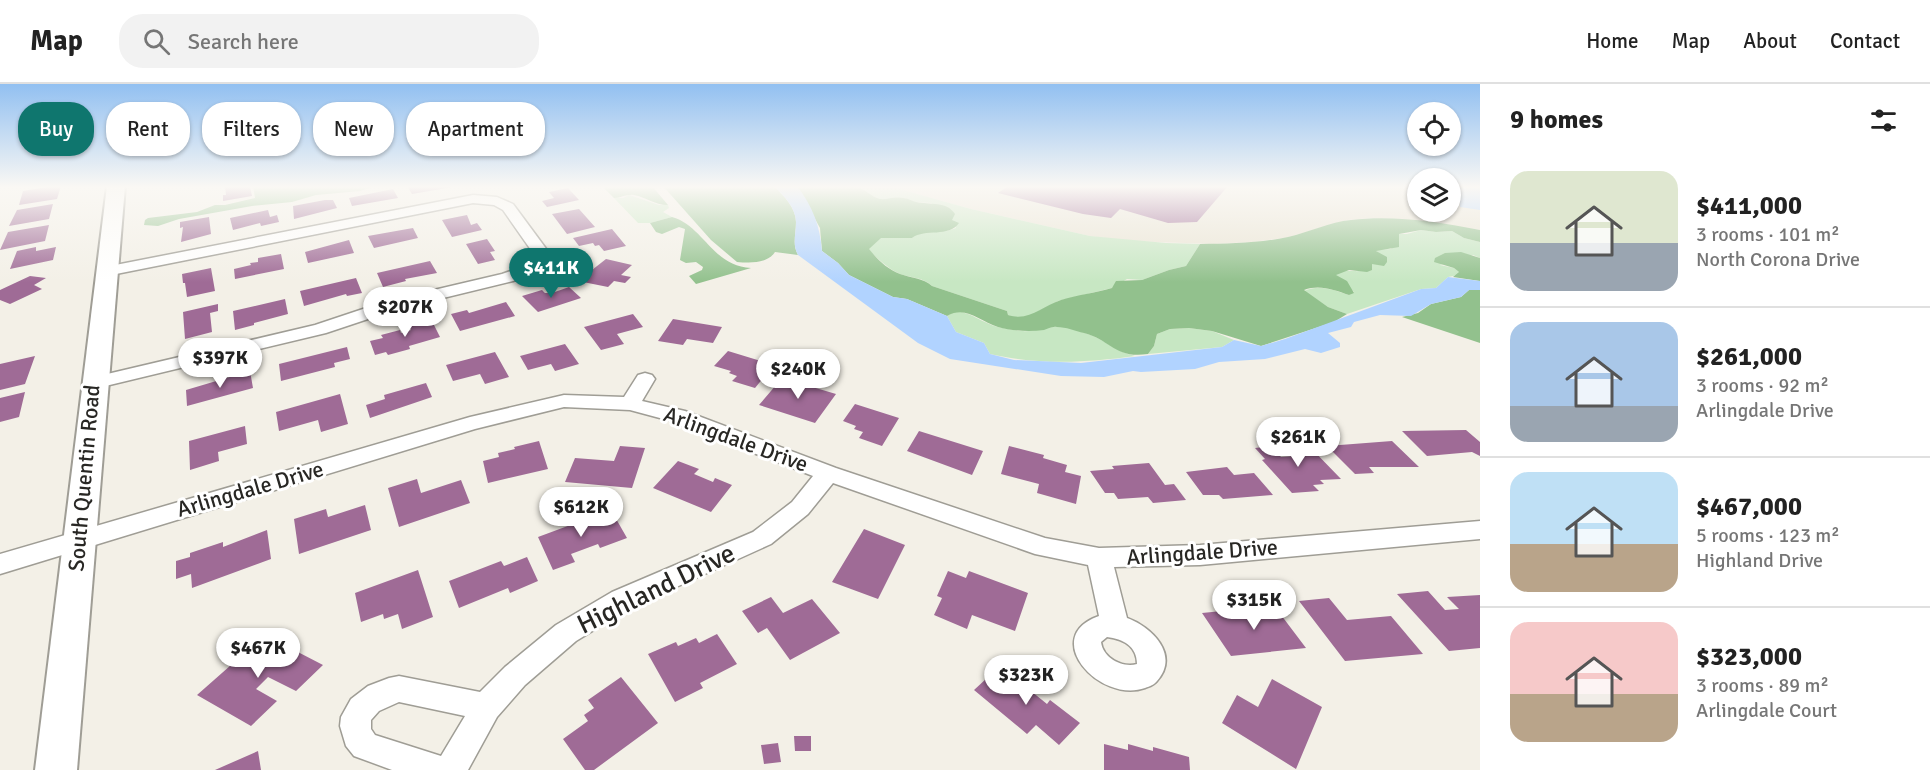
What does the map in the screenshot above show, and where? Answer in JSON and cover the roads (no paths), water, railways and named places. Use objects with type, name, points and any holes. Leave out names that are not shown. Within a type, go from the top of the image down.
[{"type":"main road","name":"South Quentin Road","points":[[56,770],[69,653],[93,382],[112,218]]},
{"type":"street","points":[[106,271],[376,218]]},
{"type":"street","points":[[93,382],[320,329],[393,305],[507,278],[525,271],[538,261],[539,250],[516,218]]},
{"type":"street","points":[[630,404],[645,379]]},
{"type":"street","name":"Arlingdale Drive","points":[[0,564],[470,424],[564,400],[630,404],[678,416],[828,473],[1044,547],[1099,558],[1200,555],[1480,530]]},
{"type":"street","name":"Highland Drive","points":[[451,770],[486,707],[515,676],[566,633],[621,600],[762,538],[800,508],[828,473]]},
{"type":"street","points":[[1099,558],[1115,626]]},
{"type":"street","points":[[437,770],[364,746],[357,738],[354,729],[356,717],[363,706],[386,690],[399,689],[486,707]]},
{"type":"water","points":[[795,218],[815,218],[822,251],[849,275],[893,297],[907,299],[947,316],[956,332],[984,343],[990,354],[1014,360],[1081,363],[1222,347],[1234,340],[1261,346],[1421,289],[1436,288],[1448,277],[1480,281],[1480,290],[1469,290],[1461,297],[1431,304],[1411,316],[1380,315],[1354,322],[1351,327],[1328,333],[1340,343],[1340,347],[1321,353],[1305,349],[1265,359],[1219,362],[1195,369],[1133,371],[1104,377],[1061,376],[950,359],[918,343],[798,255],[795,243]]}]
